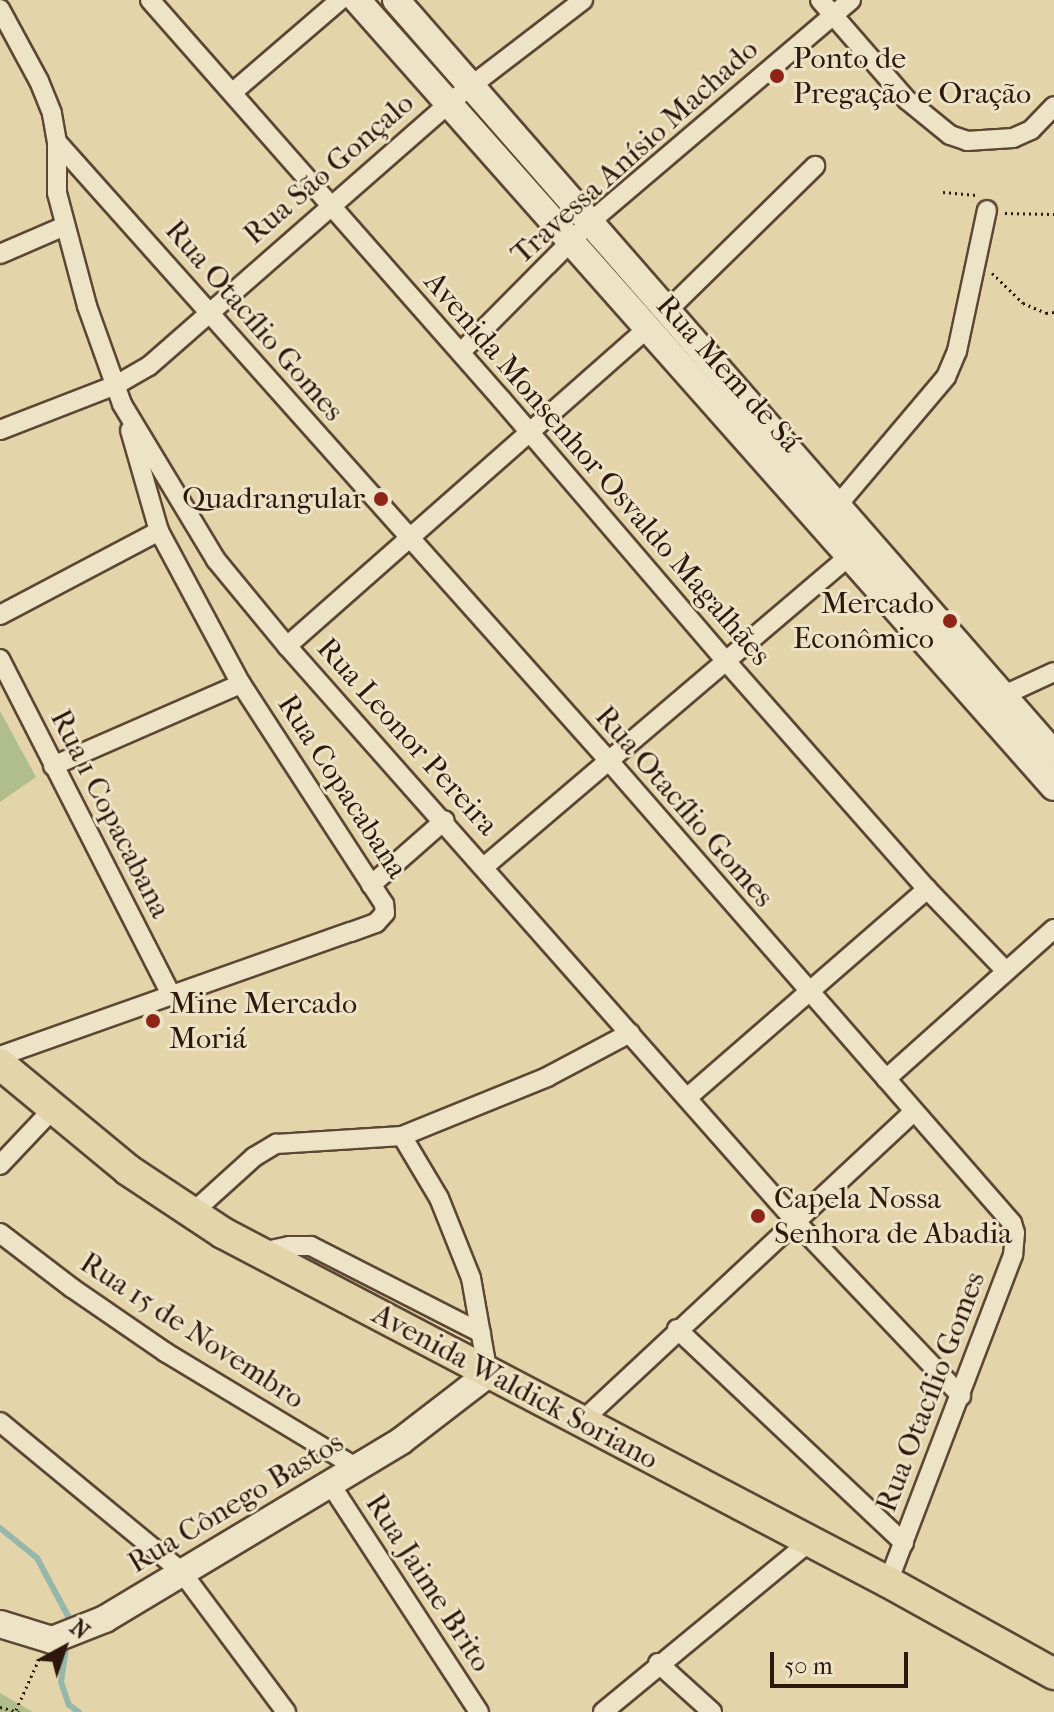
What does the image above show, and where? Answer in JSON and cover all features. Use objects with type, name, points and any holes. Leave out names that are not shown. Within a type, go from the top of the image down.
[{"type":"main road","name":"Avenida Waldick Soriano","points":[[0,1064],[128,1170],[191,1214],[259,1253],[809,1542],[1051,1665]]},
{"type":"street","name":"Avenida Monsenhor Osvaldo Magalhães","points":[[150,0],[529,430],[725,660],[927,889],[1006,971]]},
{"type":"street","points":[[233,92],[340,0]]},
{"type":"street","name":"Rua Mem de Sá","points":[[357,0],[449,103],[666,312],[837,506],[857,549]]},
{"type":"street","name":"Rua Mem de Sá","points":[[396,0],[471,86],[580,232],[646,330],[857,549],[992,696],[1054,754]]},
{"type":"street","name":"Rua São Gonçalo","points":[[0,430],[116,385],[149,366],[209,310],[449,103],[583,0]]},
{"type":"street","points":[[820,0],[907,100],[950,135],[967,141],[1013,138],[1031,130],[1054,106]]},
{"type":"street","name":"Travessa Anísio Machado","points":[[461,352],[580,232],[851,0]]},
{"type":"street","name":"Rua Leonor Pereira","points":[[0,9],[48,101],[57,142],[55,180],[65,226],[87,306],[122,404],[216,560],[287,646],[445,820],[796,1222],[961,1396]]},
{"type":"street","name":"Rua Otacílio Gomes","points":[[57,142],[609,761],[806,991],[1002,1208],[1015,1233],[1013,1255],[888,1582]]},
{"type":"street","points":[[666,312],[815,166]]},
{"type":"street","points":[[837,506],[946,377],[957,351],[987,210]]},
{"type":"street","points":[[0,254],[65,226]]},
{"type":"street","points":[[287,646],[646,330]]},
{"type":"street","name":"Rua Copacabana","points":[[0,1056],[376,923],[385,913],[384,904],[241,684],[159,531],[122,404]]},
{"type":"street","points":[[0,615],[159,531]]},
{"type":"street","points":[[485,866],[857,549]]},
{"type":"street","name":"Rua 1 Copacabana","points":[[0,659],[171,994]]},
{"type":"street","points":[[992,696],[1054,672]]},
{"type":"street","points":[[53,766],[241,684]]},
{"type":"street","name":"Rua Mem de Sá","points":[[992,696],[1054,787]]},
{"type":"street","points":[[371,885],[445,820]]},
{"type":"street","points":[[688,1097],[806,991],[927,889]]},
{"type":"street","points":[[886,1079],[1054,929]]},
{"type":"street","points":[[191,1214],[254,1157],[276,1144],[402,1136],[547,1077],[630,1033]]},
{"type":"street","points":[[0,1165],[53,1109]]},
{"type":"street","points":[[582,1421],[677,1329],[914,1111]]},
{"type":"street","points":[[402,1136],[439,1198],[471,1278],[488,1374]]},
{"type":"street","name":"Rua 15 de Novembro","points":[[0,1233],[72,1288],[165,1352],[357,1468]]},
{"type":"street","points":[[259,1253],[289,1246],[311,1246],[481,1333]]},
{"type":"street","points":[[677,1329],[904,1543]]},
{"type":"street","name":"Rua Cônego Bastos","points":[[0,1624],[67,1635],[331,1485],[430,1421],[488,1374]]},
{"type":"street","points":[[0,1422],[181,1571],[286,1712]]},
{"type":"street","name":"Rua Jaime Brito","points":[[331,1485],[479,1712]]},
{"type":"street","points":[[603,1712],[658,1663],[809,1542]]},
{"type":"street","points":[[658,1663],[712,1712]]},
{"type":"path","points":[[943,192],[979,195],[987,210],[1054,214]]},
{"type":"path","points":[[976,263],[1023,303],[1046,313],[1054,312]]},
{"type":"path","points":[[0,1707],[17,1711],[37,1664]]},
{"type":"green space","points":[[0,711],[36,777],[0,802]]},
{"type":"green space","points":[[0,1693],[33,1712],[0,1712]]},
{"type":"waterway","points":[[0,1528],[37,1558],[68,1616],[68,1627]]},
{"type":"waterway","points":[[67,1642],[61,1682],[69,1705],[79,1712]]},
{"type":"place","name":"Ponto de Pregação e Oração","points":[[777,76]]},
{"type":"place","name":"Quadrangular","points":[[381,499]]},
{"type":"place","name":"Mercado Econômico","points":[[950,621]]},
{"type":"place","name":"Mine Mercado Moriá","points":[[153,1021]]},
{"type":"place","name":"Capela Nossa Senhora de Abadia","points":[[758,1216]]}]
